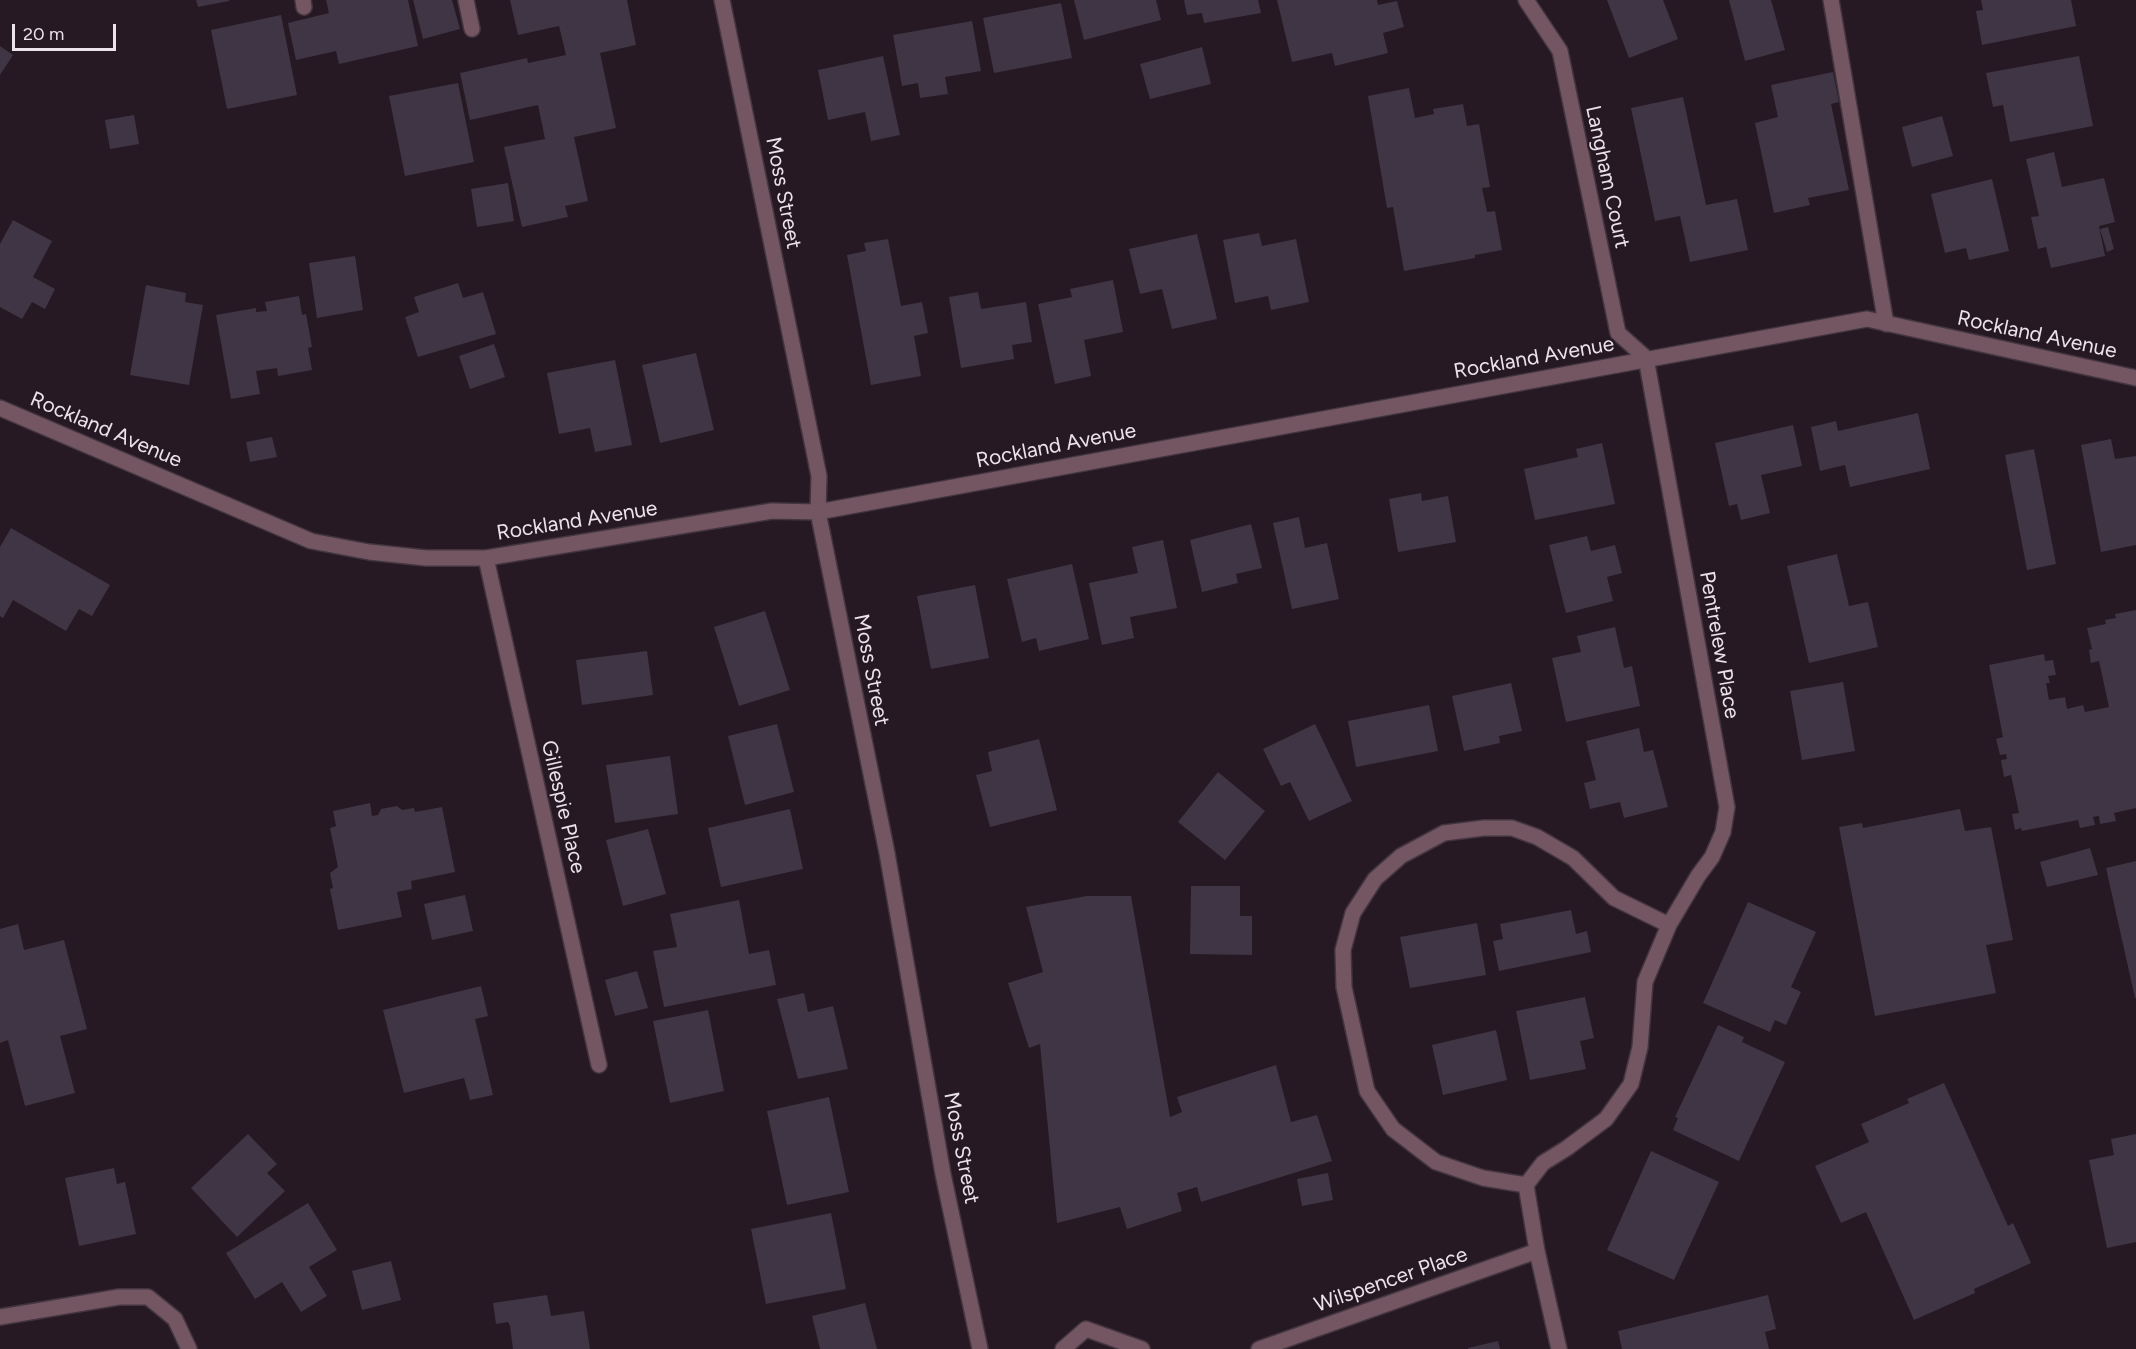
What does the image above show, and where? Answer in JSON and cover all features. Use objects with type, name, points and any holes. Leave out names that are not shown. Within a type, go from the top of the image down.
[{"type":"street","points":[[466,0],[472,29]]},
{"type":"street","name":"Moss Street","points":[[722,0],[819,476],[818,512],[887,853],[943,1174],[980,1349]]},
{"type":"street","name":"Langham Court","points":[[1526,0],[1560,51],[1618,333],[1646,358]]},
{"type":"street","points":[[1831,0],[1886,324]]},
{"type":"street","name":"Rockland Avenue","points":[[0,408],[311,541],[369,552],[426,558],[486,558],[772,511],[818,512],[1867,319],[2136,378]]},
{"type":"street","name":"Pentrelew Place","points":[[1526,1185],[1543,1163],[1606,1119],[1631,1084],[1640,1047],[1646,982],[1669,925],[1712,857],[1723,832],[1727,807],[1646,358]]},
{"type":"street","name":"Gillespie Place","points":[[486,558],[599,1065]]},
{"type":"street","points":[[1559,1349],[1537,1251],[1526,1185],[1483,1178],[1436,1162],[1393,1129],[1366,1091],[1344,987],[1343,950],[1353,914],[1374,879],[1401,856],[1444,833],[1484,828],[1512,828],[1537,837],[1572,858],[1614,898],[1669,925]]},
{"type":"street","name":"Wilspencer Place","points":[[1259,1349],[1537,1251]]},
{"type":"street","points":[[0,1317],[119,1296],[148,1297],[175,1319],[189,1349]]},
{"type":"street","points":[[1063,1349],[1086,1329],[1142,1349]]},
{"type":"building","points":[[196,0],[229,0],[229,1],[198,7]]},
{"type":"building","points":[[326,0],[408,0],[418,46],[339,64],[336,51],[296,60],[288,23],[329,13]]},
{"type":"building","points":[[413,0],[452,0],[460,29],[423,39]]},
{"type":"building","points":[[510,0],[627,0],[636,45],[600,53],[616,128],[574,137],[588,201],[565,206],[568,217],[522,227],[504,147],[545,139],[538,105],[470,120],[460,73],[527,58],[528,63],[566,55],[559,26],[518,35]]},
{"type":"building","points":[[1074,0],[1156,0],[1161,20],[1084,40]]},
{"type":"building","points":[[1184,0],[1258,0],[1261,13],[1204,23],[1202,13],[1187,15]]},
{"type":"building","points":[[1277,0],[1377,0],[1378,5],[1397,1],[1404,27],[1383,33],[1388,53],[1335,66],[1332,53],[1292,62]]},
{"type":"building","points":[[1607,0],[1663,0],[1678,39],[1629,58]]},
{"type":"building","points":[[1729,0],[1771,0],[1785,50],[1745,61]]},
{"type":"building","points":[[1981,0],[2071,0],[2076,26],[1982,45],[1976,11],[1983,10]]},
{"type":"building","points":[[1061,3],[1072,58],[994,73],[983,18]]},
{"type":"building","points":[[281,15],[297,95],[227,109],[211,30]]},
{"type":"building","points":[[972,21],[981,71],[945,77],[948,94],[920,98],[918,83],[902,86],[893,35]]},
{"type":"building","points":[[0,46],[13,55],[0,75]]},
{"type":"building","points":[[1202,47],[1211,84],[1150,99],[1140,64]]},
{"type":"building","points":[[883,56],[900,135],[871,141],[865,112],[828,120],[818,70]]},
{"type":"building","points":[[2079,56],[2093,126],[2010,142],[2003,105],[1993,107],[1986,73]]},
{"type":"building","points":[[1833,72],[1839,102],[1831,104],[1849,190],[1808,198],[1810,205],[1774,213],[1755,123],[1778,117],[1771,85]]},
{"type":"building","points":[[458,83],[474,162],[405,176],[389,96]]},
{"type":"building","points":[[1409,88],[1415,118],[1434,114],[1433,109],[1463,104],[1467,126],[1479,124],[1490,187],[1482,188],[1487,212],[1495,211],[1502,250],[1475,255],[1475,258],[1404,271],[1393,207],[1387,208],[1368,96]]},
{"type":"building","points":[[1683,97],[1706,205],[1737,199],[1748,250],[1690,262],[1680,216],[1655,221],[1631,108]]},
{"type":"building","points":[[134,115],[139,144],[110,149],[105,120]]},
{"type":"building","points":[[1942,116],[1953,156],[1912,167],[1902,127]]},
{"type":"building","points":[[2054,152],[2062,187],[2104,178],[2115,222],[2099,226],[2105,256],[2051,268],[2046,247],[2038,249],[2031,217],[2039,216],[2026,159]]},
{"type":"building","points":[[1992,179],[2009,251],[1969,260],[1966,248],[1945,253],[1931,194]]},
{"type":"building","points":[[508,183],[514,221],[477,227],[471,189]]},
{"type":"building","points":[[13,220],[52,241],[33,277],[55,289],[45,309],[32,302],[22,319],[0,307],[0,244]]},
{"type":"building","points":[[2108,227],[2114,249],[2107,252],[2100,229]]},
{"type":"building","points":[[1259,233],[1262,246],[1296,239],[1309,302],[1271,310],[1268,296],[1235,303],[1223,240]]},
{"type":"building","points":[[1197,234],[1217,319],[1172,329],[1162,289],[1140,294],[1129,249]]},
{"type":"building","points":[[888,239],[901,306],[922,302],[928,333],[914,336],[921,376],[871,385],[847,255],[866,251],[864,243]]},
{"type":"building","points":[[355,256],[363,310],[317,318],[309,263]]},
{"type":"building","points":[[1113,280],[1123,332],[1084,340],[1091,376],[1055,384],[1038,304],[1072,297],[1070,289]]},
{"type":"building","points":[[458,283],[463,298],[483,292],[496,334],[418,357],[405,317],[419,312],[414,297]]},
{"type":"building","points":[[146,285],[186,293],[185,302],[203,305],[189,385],[130,375]]},
{"type":"building","points":[[978,292],[981,309],[1026,302],[1032,342],[1012,345],[1014,359],[961,368],[949,297]]},
{"type":"building","points":[[299,296],[302,315],[306,314],[312,347],[308,348],[312,370],[278,376],[277,368],[256,371],[260,394],[231,399],[216,315],[256,308],[256,312],[267,311],[265,302]]},
{"type":"building","points":[[494,344],[505,377],[470,389],[459,356]]},
{"type":"building","points":[[696,353],[714,430],[660,443],[642,365]]},
{"type":"building","points":[[615,360],[632,445],[595,452],[590,428],[559,434],[547,373]]},
{"type":"building","points":[[1918,413],[1930,469],[1850,487],[1845,465],[1820,471],[1811,427],[1836,421],[1838,431]]},
{"type":"building","points":[[1793,425],[1802,466],[1761,475],[1770,513],[1741,520],[1737,504],[1729,506],[1715,443]]},
{"type":"building","points":[[272,437],[277,457],[250,462],[246,442]]},
{"type":"building","points":[[2111,439],[2115,459],[2136,456],[2136,545],[2101,552],[2081,445]]},
{"type":"building","points":[[1602,443],[1615,504],[1535,520],[1524,469],[1578,457],[1576,449]]},
{"type":"building","points":[[2034,449],[2056,564],[2027,570],[2005,455]]},
{"type":"building","points":[[1421,493],[1422,501],[1448,496],[1456,542],[1398,552],[1389,499]]},
{"type":"building","points":[[1299,517],[1305,548],[1327,543],[1339,599],[1292,609],[1273,523]]},
{"type":"building","points":[[1251,524],[1262,568],[1236,574],[1238,583],[1202,592],[1190,540]]},
{"type":"building","points":[[11,528],[110,585],[92,616],[79,609],[66,631],[13,600],[3,618],[0,616],[0,547]]},
{"type":"building","points":[[1587,536],[1591,551],[1615,545],[1622,573],[1607,577],[1613,601],[1566,613],[1549,545]]},
{"type":"building","points":[[1163,540],[1177,608],[1130,617],[1134,638],[1102,645],[1089,583],[1138,573],[1132,547]]},
{"type":"building","points":[[1837,554],[1849,606],[1868,602],[1878,647],[1809,663],[1787,566]]},
{"type":"building","points":[[1072,564],[1089,639],[1039,651],[1036,638],[1022,642],[1007,579]]},
{"type":"building","points":[[975,585],[989,658],[931,669],[917,596]]},
{"type":"building","points":[[2136,610],[2136,808],[2114,813],[2116,821],[2100,824],[2099,816],[2093,817],[2095,825],[2080,828],[2078,820],[2022,831],[2021,828],[2015,830],[2012,814],[2019,813],[2011,775],[2004,777],[2001,760],[2007,759],[2006,754],[2000,755],[1996,739],[2003,737],[1989,665],[2044,654],[2045,661],[2053,660],[2056,675],[2048,676],[2050,683],[2046,683],[2049,700],[2065,697],[2067,709],[2083,705],[2085,712],[2109,707],[2099,661],[2091,663],[2089,650],[2092,649],[2087,628],[2106,624],[2105,620],[2116,618],[2115,614]]},
{"type":"building","points":[[765,611],[790,690],[739,706],[714,627]]},
{"type":"building","points":[[1615,627],[1624,668],[1632,666],[1640,706],[1566,722],[1552,658],[1581,652],[1577,636]]},
{"type":"building","points":[[647,651],[653,695],[582,705],[576,660]]},
{"type":"building","points":[[1843,682],[1855,751],[1802,760],[1790,691]]},
{"type":"building","points":[[1511,683],[1522,731],[1499,736],[1500,743],[1464,751],[1452,696]]},
{"type":"building","points":[[1429,705],[1438,751],[1356,767],[1348,721]]},
{"type":"building","points":[[777,724],[794,792],[745,805],[728,736]]},
{"type":"building","points":[[1315,724],[1352,801],[1309,821],[1290,782],[1281,786],[1263,749]]},
{"type":"building","points":[[1639,728],[1644,752],[1653,750],[1668,807],[1624,818],[1620,802],[1590,809],[1584,783],[1596,780],[1586,741]]},
{"type":"building","points":[[1039,739],[1057,810],[990,827],[976,775],[992,771],[988,752]]},
{"type":"building","points":[[670,756],[678,814],[615,823],[606,765]]},
{"type":"building","points":[[1218,772],[1265,811],[1225,860],[1178,822]]},
{"type":"building","points":[[370,803],[372,816],[378,815],[381,809],[397,806],[402,810],[414,808],[415,812],[442,807],[455,872],[411,881],[412,889],[397,892],[402,917],[338,930],[330,889],[333,888],[330,873],[338,867],[330,828],[336,826],[333,811]]},
{"type":"building","points":[[790,809],[803,869],[721,887],[708,828]]},
{"type":"building","points":[[1960,809],[1965,831],[1991,827],[2013,940],[1986,945],[1996,993],[1875,1016],[1839,827],[1862,823],[1863,828]]},
{"type":"building","points":[[648,829],[666,894],[623,906],[606,840]]},
{"type":"building","points":[[2090,848],[2098,875],[2047,887],[2040,862]]},
{"type":"building","points":[[2136,861],[2136,998],[2135,998],[2106,868]]},
{"type":"building","points":[[1191,886],[1240,886],[1240,916],[1252,916],[1252,955],[1190,954]]},
{"type":"building","points":[[465,895],[473,931],[432,940],[424,904]]},
{"type":"building","points":[[1087,896],[1131,896],[1170,1117],[1182,1112],[1177,1097],[1276,1065],[1291,1122],[1317,1115],[1332,1161],[1201,1202],[1197,1187],[1177,1193],[1182,1211],[1127,1229],[1120,1207],[1057,1223],[1040,1044],[1029,1048],[1008,983],[1043,972],[1026,907]]},
{"type":"building","points":[[739,900],[749,954],[769,950],[776,985],[664,1007],[653,951],[677,947],[670,914]]},
{"type":"building","points":[[1748,902],[1816,932],[1791,987],[1801,992],[1786,1025],[1775,1020],[1770,1032],[1703,1003]]},
{"type":"building","points":[[1571,910],[1576,934],[1587,931],[1591,952],[1499,971],[1493,941],[1503,939],[1500,924]]},
{"type":"building","points":[[1477,923],[1486,975],[1410,988],[1400,937]]},
{"type":"building","points":[[18,924],[24,950],[64,940],[87,1029],[60,1036],[75,1093],[25,1106],[8,1040],[0,1043],[0,929]]},
{"type":"building","points":[[637,971],[648,1008],[615,1016],[605,980]]},
{"type":"building","points":[[481,986],[488,1016],[475,1019],[493,1095],[470,1100],[464,1078],[404,1093],[383,1010]]},
{"type":"building","points":[[804,993],[808,1012],[833,1006],[848,1069],[798,1079],[777,999]]},
{"type":"building","points":[[1585,997],[1594,1038],[1580,1041],[1586,1069],[1530,1080],[1516,1011]]},
{"type":"building","points":[[708,1010],[724,1091],[670,1103],[653,1021]]},
{"type":"building","points":[[1718,1025],[1744,1037],[1742,1042],[1785,1062],[1739,1161],[1673,1130],[1678,1118],[1675,1117]]},
{"type":"building","points":[[1496,1030],[1507,1080],[1443,1095],[1432,1045]]},
{"type":"building","points":[[1944,1083],[2008,1226],[2013,1223],[2031,1263],[1974,1289],[1975,1293],[1914,1320],[1866,1212],[1841,1223],[1815,1166],[1869,1142],[1861,1124],[1909,1103],[1907,1099]]},
{"type":"building","points":[[829,1097],[849,1192],[787,1205],[767,1111]]},
{"type":"building","points":[[248,1134],[277,1164],[267,1173],[285,1191],[237,1237],[191,1188]]},
{"type":"building","points":[[2136,1134],[2136,1242],[2107,1248],[2089,1160],[2114,1155],[2111,1139]]},
{"type":"building","points":[[1651,1151],[1719,1182],[1674,1280],[1607,1250]]},
{"type":"building","points":[[114,1168],[117,1184],[125,1182],[136,1234],[79,1246],[65,1178]]},
{"type":"building","points":[[1328,1173],[1333,1200],[1302,1206],[1297,1179]]},
{"type":"building","points":[[308,1203],[337,1250],[309,1267],[327,1296],[301,1312],[282,1282],[255,1299],[226,1253]]},
{"type":"building","points":[[831,1213],[846,1289],[766,1304],[751,1229]]},
{"type":"building","points":[[391,1261],[401,1300],[362,1310],[352,1271]]},
{"type":"building","points":[[547,1295],[551,1316],[584,1311],[590,1349],[513,1349],[510,1326],[508,1322],[496,1324],[493,1303]]},
{"type":"building","points":[[1768,1295],[1776,1329],[1765,1332],[1769,1349],[1622,1349],[1618,1331]]},
{"type":"building","points":[[865,1303],[877,1349],[820,1349],[812,1316]]},
{"type":"building","points":[[1498,1341],[1500,1349],[1468,1349],[1468,1348]]}]
